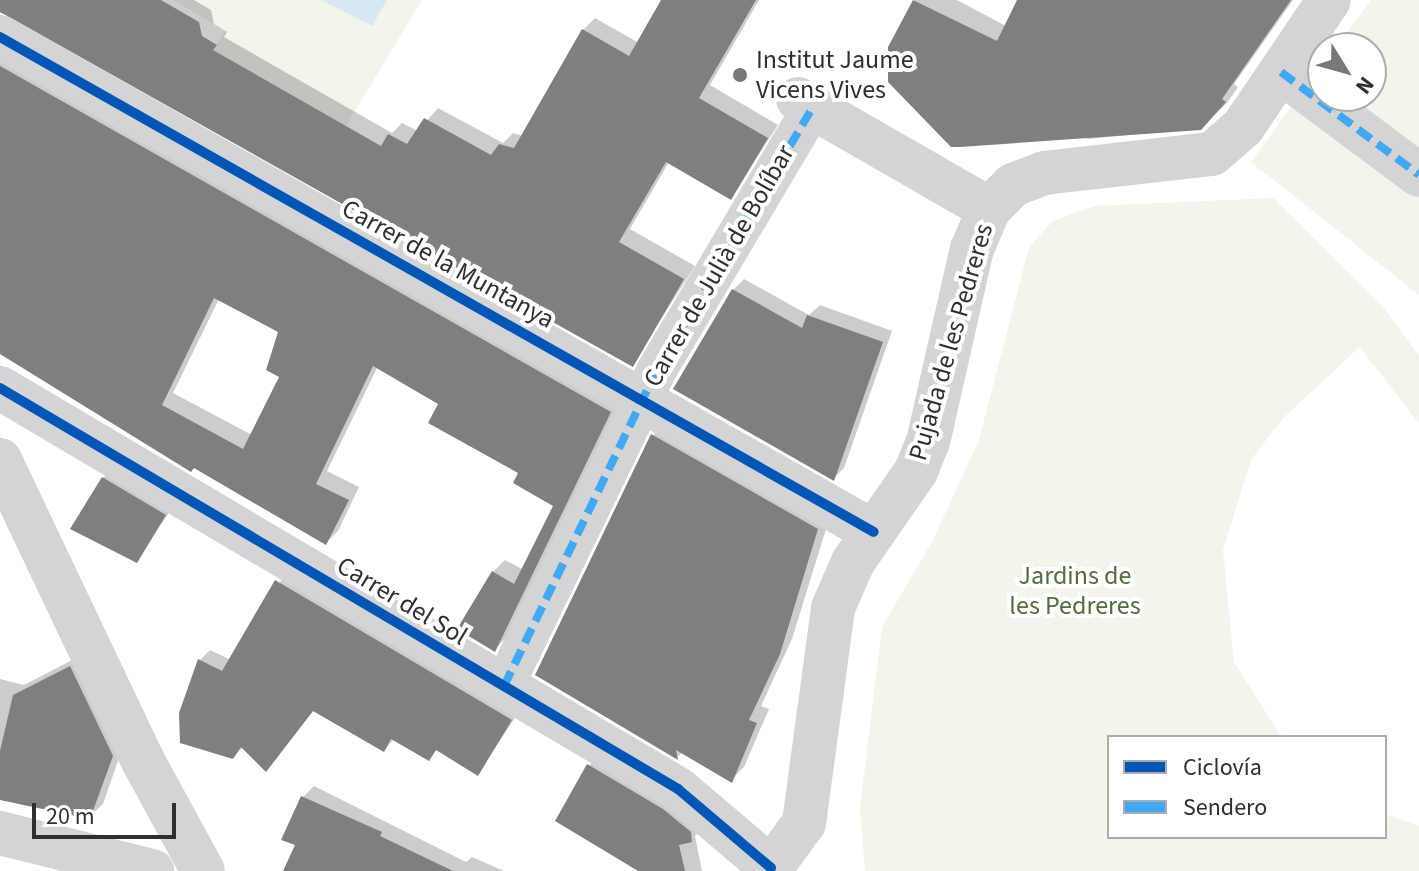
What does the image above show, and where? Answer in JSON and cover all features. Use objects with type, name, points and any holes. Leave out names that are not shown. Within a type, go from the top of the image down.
[{"type":"street","name":"Pujada de les Pedreres","points":[[770,869],[804,823],[833,608],[853,562],[916,471],[928,442],[972,249],[989,209],[1013,185],[1044,173],[1212,154],[1243,127],[1329,0]]},
{"type":"street","name":"Carrer de la Muntanya","points":[[0,37],[874,532]]},
{"type":"street","points":[[1281,72],[1419,175]]},
{"type":"street","points":[[806,103],[989,209]]},
{"type":"street","name":"Carrer de Julià de Bolíbar","points":[[504,686],[643,399],[806,103]]},
{"type":"street","name":"Carrer del Sol","points":[[0,388],[678,789],[770,869]]},
{"type":"street","points":[[0,460],[143,761],[203,871]]},
{"type":"street","points":[[0,833],[152,871]]},
{"type":"green space","points":[[174,0],[422,0],[346,126],[213,50],[225,31]]},
{"type":"green space","points":[[1371,0],[1419,0],[1419,295],[1251,162],[1307,85],[1307,112],[1387,112],[1387,32],[1347,32]]},
{"type":"green space","name":"Jardins de les Pedreres","points":[[1273,198],[1384,308],[1419,356],[1419,424],[1360,347],[1282,419],[1251,460],[1223,550],[1234,662],[1281,735],[1107,735],[1107,839],[1387,839],[1387,815],[1419,826],[1419,871],[865,871],[860,808],[882,627],[933,540],[979,440],[1029,247],[1053,221],[1094,206]]},
{"type":"shaded area","points":[[321,0],[387,0],[372,26]]},
{"type":"building","points":[[0,0],[161,0],[199,22],[202,36],[217,45],[213,50],[381,146],[388,134],[407,144],[424,118],[491,155],[499,144],[514,148],[582,29],[629,56],[661,0],[756,0],[699,98],[768,138],[731,200],[666,162],[619,242],[684,279],[633,367],[0,12]]},
{"type":"building","points":[[913,0],[997,41],[1017,0],[1291,0],[1222,99],[1226,102],[1201,130],[951,147],[888,82],[888,47]]},
{"type":"building","points":[[0,66],[611,412],[495,652],[457,629],[492,571],[514,584],[553,506],[513,483],[518,473],[428,423],[438,404],[373,366],[316,484],[349,500],[326,545],[194,468],[191,472],[0,354]],"holes":[[[214,298],[278,332],[266,370],[279,377],[243,449],[162,405]]]},
{"type":"building","points":[[732,289],[802,328],[807,315],[883,342],[834,481],[673,389]]},
{"type":"building","points":[[651,434],[818,529],[780,654],[749,720],[757,723],[732,783],[676,750],[678,760],[535,675]]},
{"type":"building","points":[[102,477],[166,515],[137,563],[70,529]]},
{"type":"building","points":[[275,580],[512,720],[478,776],[436,750],[429,761],[391,739],[384,752],[313,711],[266,772],[241,747],[233,759],[180,743],[179,713],[198,659],[222,671]]},
{"type":"building","points":[[70,666],[113,756],[90,819],[0,800],[0,751],[13,695]]},
{"type":"building","points":[[587,764],[663,809],[691,832],[692,842],[679,845],[685,871],[638,871],[555,821]]},
{"type":"building","points":[[301,796],[382,832],[380,836],[453,871],[283,871],[295,845],[281,840]]},
{"type":"marked path","points":[[1281,72],[1419,175]]},
{"type":"marked path","points":[[504,686],[655,373],[813,107]]},
{"type":"cycle path","points":[[0,37],[874,532]]},
{"type":"cycle path","points":[[0,388],[678,789],[771,868]]},
{"type":"place","name":"Institut Jaume Vicens Vives","points":[[740,75]]}]
